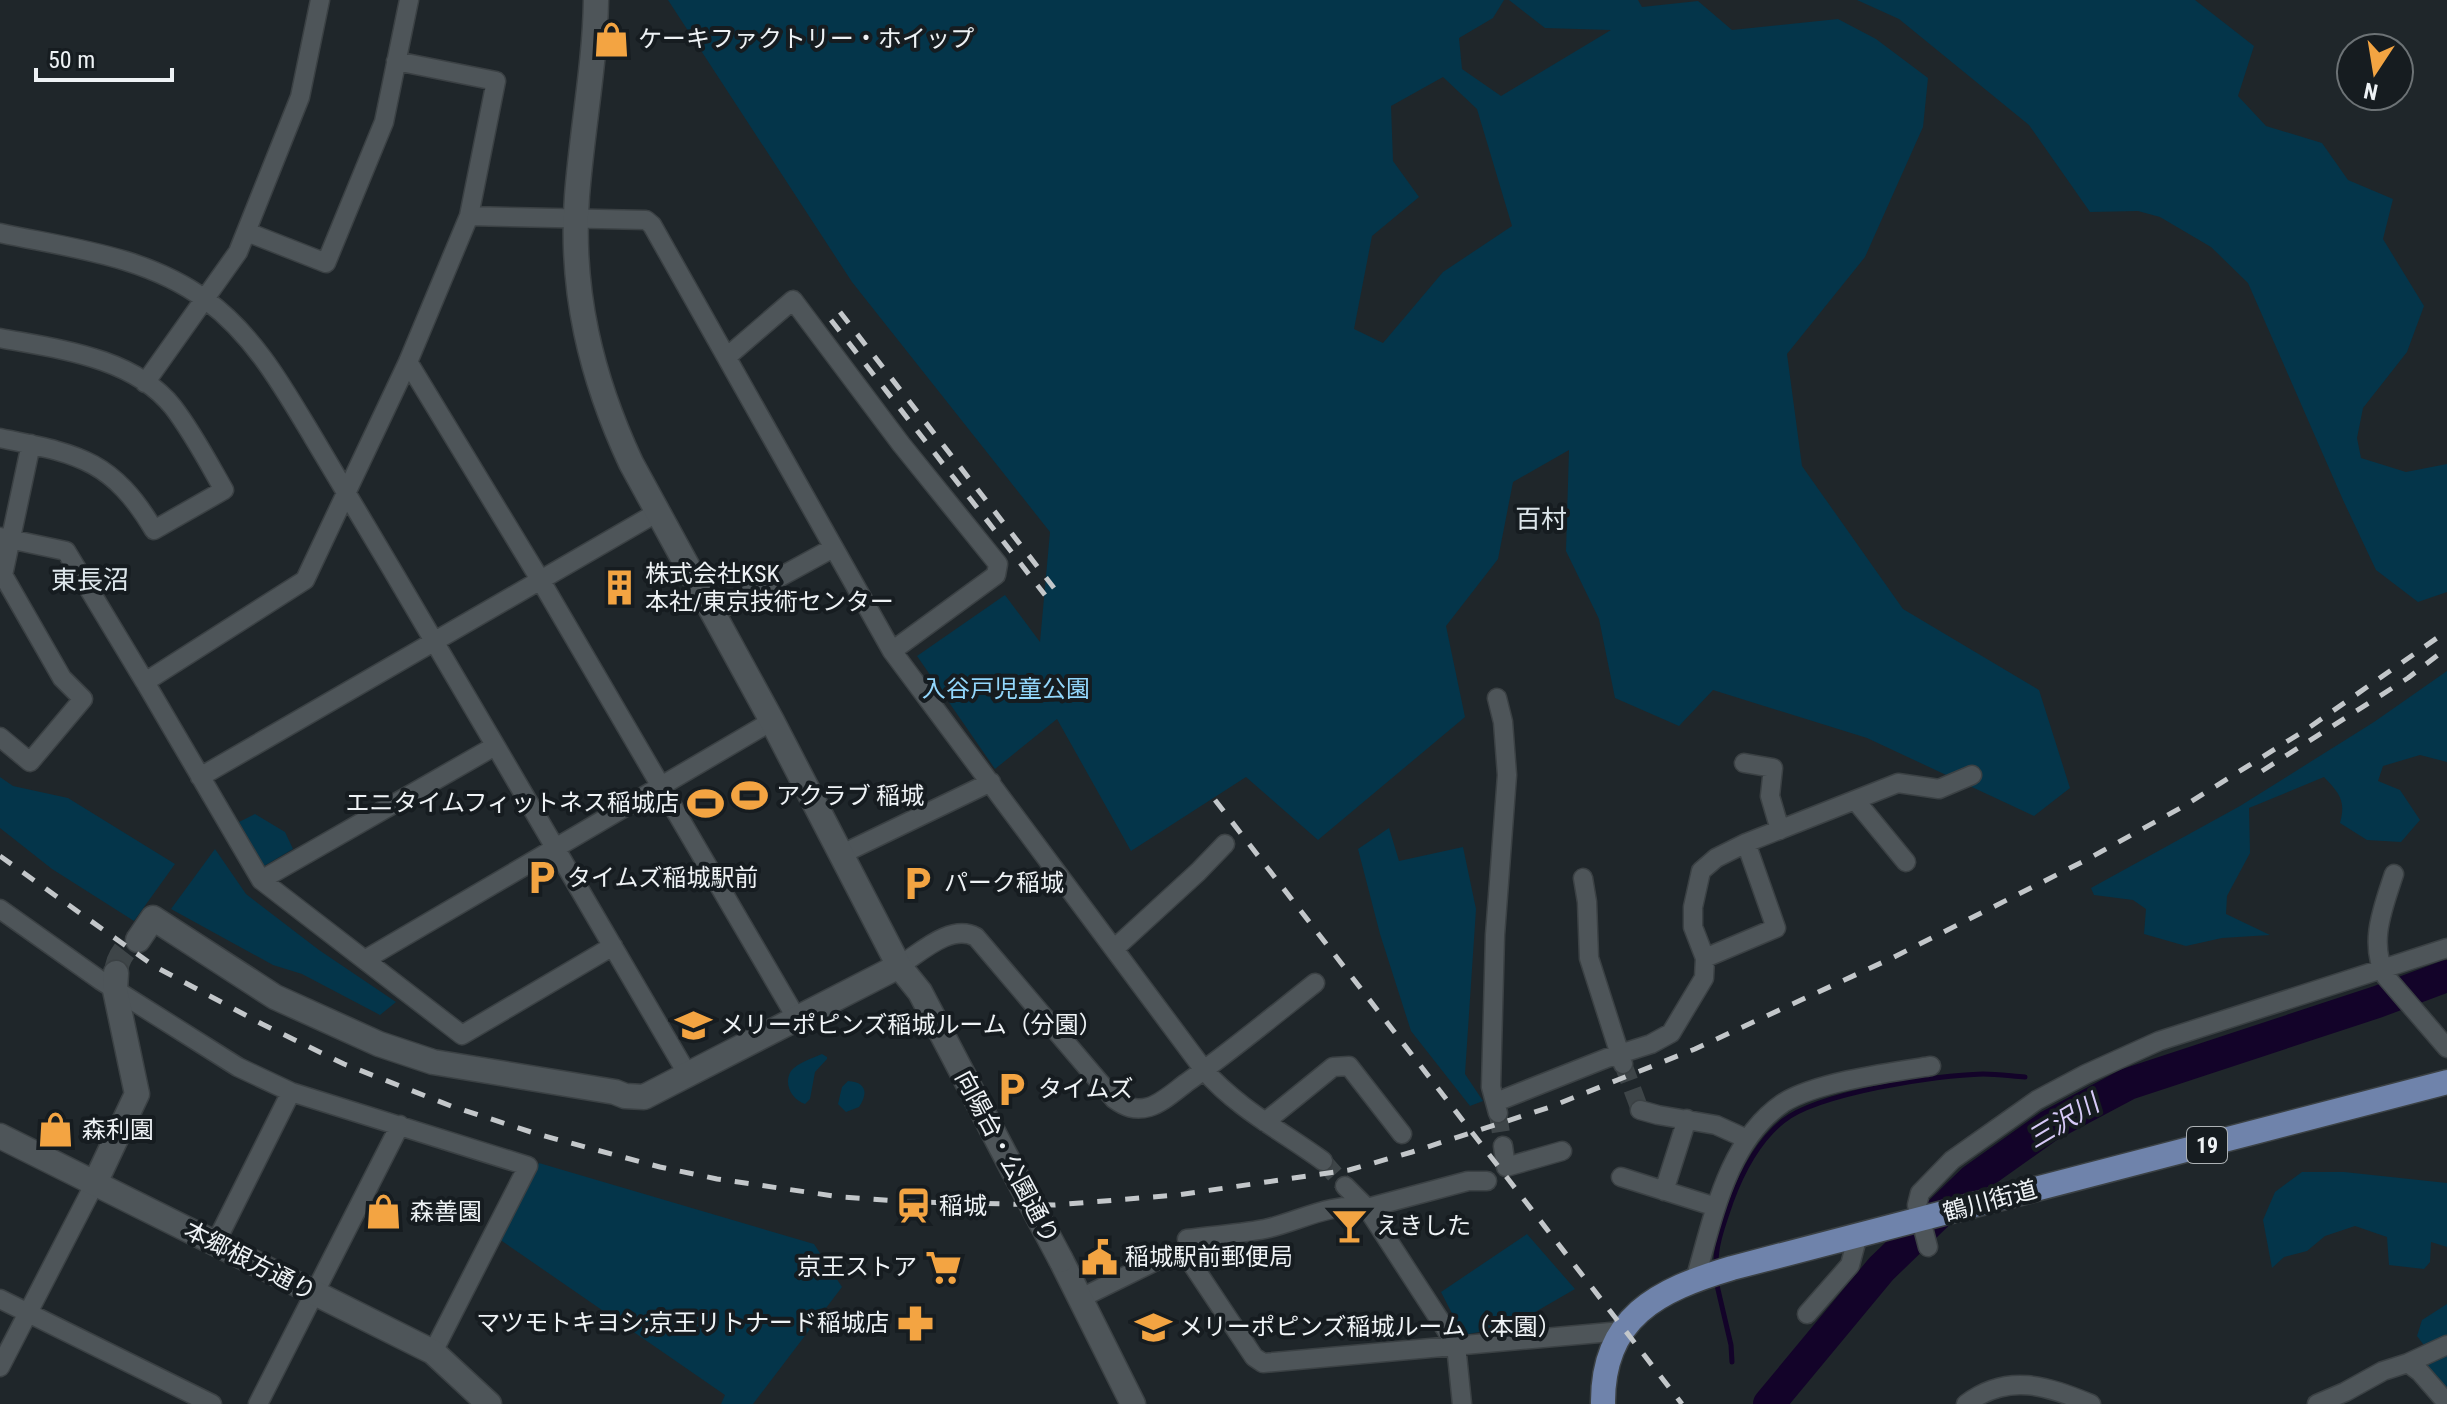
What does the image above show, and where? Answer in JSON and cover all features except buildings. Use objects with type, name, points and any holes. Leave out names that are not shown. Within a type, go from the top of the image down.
[{"type":"main road","name":"鶴川街道","points":[[1603,1404],[1608,1363],[1622,1331],[1655,1298],[1699,1278],[1888,1227],[1918,1212],[1968,1206],[2447,1082]]},
{"type":"street","points":[[145,383],[238,252],[300,97],[320,0]]},
{"type":"street","points":[[247,232],[326,263],[384,122],[409,0]]},
{"type":"street","name":"向陽台・公園通り","points":[[596,0],[576,219],[579,289],[595,374],[611,419],[631,463],[842,854],[899,966],[907,999],[1053,1262],[1116,1404]]},
{"type":"street","points":[[145,682],[305,580],[408,362],[469,216],[496,81],[396,61]]},
{"type":"street","points":[[469,216],[646,220],[652,225],[892,651],[1204,1070],[1216,1084],[1265,1122],[1323,1161]]},
{"type":"street","points":[[0,233],[101,254],[168,277],[206,300],[245,334],[280,383],[347,492],[688,1075]]},
{"type":"street","points":[[728,356],[793,300],[901,444],[998,564],[996,575],[892,651]]},
{"type":"street","points":[[0,338],[90,356],[121,367],[145,383],[170,404],[224,490],[154,530],[128,490],[100,467],[64,451],[0,438]]},
{"type":"street","points":[[408,362],[541,581],[797,1019]]},
{"type":"street","points":[[0,737],[30,762],[83,699],[62,678],[3,575],[5,538],[31,444]]},
{"type":"street","points":[[200,777],[658,512]]},
{"type":"street","points":[[5,538],[66,551],[261,880],[462,1035],[613,946]]},
{"type":"street","points":[[714,613],[833,548]]},
{"type":"street","points":[[1497,698],[1503,722],[1507,775],[1495,935],[1491,1087],[1497,1108],[1622,1060],[1671,1033],[1704,978],[1705,958],[1693,927],[1693,907],[1701,871],[1716,858],[1746,843],[1898,783],[1939,789],[1972,775]]},
{"type":"street","points":[[366,959],[772,721]]},
{"type":"street","points":[[261,880],[495,746]]},
{"type":"street","points":[[1744,763],[1773,768],[1770,796],[1780,830]]},
{"type":"street","points":[[842,854],[991,782]]},
{"type":"street","points":[[1855,800],[1906,862]]},
{"type":"street","points":[[1705,958],[1776,928],[1746,843]]},
{"type":"street","points":[[1114,949],[1225,844]]},
{"type":"street","points":[[2394,874],[2376,948],[2383,972],[2447,1048]]},
{"type":"street","points":[[1583,878],[1589,958],[1622,1060]]},
{"type":"street","points":[[0,909],[116,981],[238,1067],[291,1092],[528,1166],[433,1352]]},
{"type":"street","points":[[138,940],[153,918],[275,997],[379,1044],[433,1062],[615,1092],[656,1092],[958,933],[971,934],[1114,1099],[1134,1109],[1158,1103],[1315,983]]},
{"type":"street","points":[[1928,1245],[1918,1212],[1920,1193],[1952,1160],[2037,1100],[2159,1041],[2383,972],[2447,948]]},
{"type":"street","points":[[0,1367],[137,1094],[116,981]]},
{"type":"street","points":[[1265,1122],[1333,1067],[1349,1066],[1402,1134]]},
{"type":"street","points":[[1699,1278],[1716,1207],[1733,1166],[1747,1139],[1783,1103],[1875,1075],[1931,1066]]},
{"type":"street","points":[[215,1244],[291,1092]]},
{"type":"street","points":[[1640,1110],[1716,1125],[1747,1139]]},
{"type":"street","points":[[1664,1191],[1687,1119]]},
{"type":"street","points":[[258,1404],[400,1125]]},
{"type":"street","name":"本郷根方通り","points":[[0,1136],[433,1352],[489,1404]]},
{"type":"street","points":[[1503,1146],[1506,1167],[1562,1151]]},
{"type":"street","points":[[1621,1177],[1716,1207]]},
{"type":"street","points":[[1187,1239],[1268,1228],[1316,1212],[1355,1206],[1367,1208],[1468,1181],[1487,1181]]},
{"type":"street","points":[[1345,1186],[1367,1208],[1456,1345],[1462,1404]]},
{"type":"street","points":[[1807,1314],[1850,1265],[1858,1235]]},
{"type":"street","points":[[1081,1298],[1164,1257],[1190,1261],[1254,1357],[1263,1363],[1622,1331]]},
{"type":"street","name":"向陽台・公園通り","points":[[1053,1262],[1081,1298],[1133,1404]]},
{"type":"street","points":[[0,1299],[212,1404]]},
{"type":"street","points":[[2317,1404],[2383,1371],[2447,1345]]},
{"type":"street","points":[[2408,1363],[2447,1403]]},
{"type":"street","points":[[1966,1404],[1993,1388],[2018,1384],[2044,1387],[2091,1404]]},
{"type":"green space","name":"入谷戸児童公園","points":[[668,0],[1504,0],[1493,18],[1459,38],[1462,69],[1501,96],[1611,30],[1545,28],[1509,0],[1638,0],[1642,7],[1698,1],[1732,30],[1838,19],[1876,39],[1928,78],[1923,127],[1865,257],[1787,354],[1802,466],[1903,609],[2039,690],[2070,788],[2034,816],[1867,738],[1713,690],[1679,726],[1615,698],[1599,619],[1566,551],[1569,450],[1513,482],[1498,559],[1446,626],[1465,717],[1318,840],[1246,777],[1131,851],[1057,719],[995,769],[917,656],[1005,595],[1040,642],[1050,532],[852,282]],"holes":[[[1443,77],[1477,109],[1512,226],[1443,272],[1383,343],[1354,329],[1372,236],[1419,197],[1393,161],[1391,106]]]},
{"type":"green space","points":[[1857,0],[2195,0],[2254,46],[2238,96],[2266,126],[2322,143],[2348,180],[2393,199],[2383,239],[2424,306],[2407,352],[2363,408],[2357,438],[2361,458],[2406,472],[2447,464],[2447,592],[2418,602],[2376,570],[2248,283],[2211,247],[2160,217],[2138,211],[2090,212],[2029,125],[1899,19]]},
{"type":"green space","points":[[2447,671],[2447,762],[2420,755],[2383,766],[2378,781],[2400,790],[2420,820],[2401,842],[2367,840],[2340,823],[2340,798],[2324,777],[2249,808],[2250,853],[2227,896],[2226,914],[2270,935],[2222,938],[2186,946],[2144,934],[2146,909],[2133,900],[2094,895],[2091,888],[2240,806],[2374,722]]},
{"type":"green space","points":[[0,777],[13,786],[68,798],[175,864],[134,921],[52,869],[0,828]]},
{"type":"green space","points":[[255,814],[285,832],[293,849],[264,866],[239,822]]},
{"type":"green space","points":[[1389,828],[1399,861],[1463,847],[1476,909],[1465,1074],[1483,1101],[1470,1106],[1411,1031],[1380,934],[1358,849]]},
{"type":"green space","points":[[215,849],[246,894],[319,950],[396,1002],[380,1015],[302,974],[273,965],[171,909]]},
{"type":"green space","points":[[822,1054],[827,1059],[815,1072],[810,1099],[805,1104],[790,1091],[789,1076],[797,1066]]},
{"type":"green space","points":[[848,1081],[862,1086],[864,1098],[859,1107],[846,1112],[838,1104],[842,1087]]},
{"type":"green space","points":[[539,1163],[814,1244],[842,1287],[753,1404],[721,1404],[725,1395],[499,1239]]},
{"type":"green space","points":[[2302,1172],[2344,1172],[2447,1183],[2447,1247],[2431,1242],[2430,1262],[2424,1269],[2389,1265],[2387,1237],[2355,1226],[2325,1236],[2307,1251],[2284,1257],[2272,1268],[2263,1220],[2275,1192]]},
{"type":"green space","points":[[1527,1234],[1575,1289],[1511,1326],[1463,1335],[1441,1292]]},
{"type":"green space","points":[[2447,1304],[2447,1396],[2419,1365],[2432,1356],[2417,1336],[2422,1320]]},
{"type":"waterway","name":"三沢川","points":[[1769,1404],[1881,1269],[1973,1180],[2049,1126],[2128,1084],[2447,976]]},
{"type":"waterway","points":[[1716,1267],[1720,1234],[1740,1180],[1758,1148],[1783,1121],[1822,1102],[1878,1087],[1983,1074],[2025,1077]]},
{"type":"waterway","points":[[1716,1281],[1732,1362]]},
{"type":"tunnel","points":[[116,973],[122,954],[138,940]]},
{"type":"tunnel","points":[[1623,1064],[1640,1110]]},
{"type":"tunnel","points":[[1498,1114],[1503,1146]]},
{"type":"tunnel","points":[[1323,1161],[1345,1186]]},
{"type":"railway","points":[[840,312],[1054,588]]},
{"type":"railway","points":[[831,320],[1045,595]]},
{"type":"railway","points":[[0,856],[154,966],[262,1024],[344,1064],[451,1106],[537,1134],[717,1179],[841,1197],[1055,1205],[1177,1195],[1349,1170],[1550,1107],[1695,1049],[1892,958],[2086,860],[2184,806],[2307,729],[2447,631]]},
{"type":"railway","points":[[2262,771],[2408,678],[2447,648]]},
{"type":"railway","points":[[1215,800],[1682,1404]]},
{"type":"place","name":"ケーキファクトリー・ホイップ","points":[[612,39]]},
{"type":"place","name":"株式会社KSK 本社/東京技術センター","points":[[619,588]]},
{"type":"place","name":"アクラブ 稲城","points":[[750,796]]},
{"type":"place","name":"エニタイムフィットネス稲城店","points":[[705,803]]},
{"type":"place","name":"タイムズ稲城駅前","points":[[541,878]]},
{"type":"place","name":"パーク稲城","points":[[918,883]]},
{"type":"place","name":"メリーポピンズ稲城ルーム（分園）","points":[[694,1025]]},
{"type":"place","name":"タイムズ","points":[[1012,1089]]},
{"type":"place","name":"森利園","points":[[56,1130]]},
{"type":"place","name":"稲城","points":[[913,1206]]},
{"type":"place","name":"森善園","points":[[384,1212]]},
{"type":"place","name":"えきした","points":[[1350,1226]]},
{"type":"place","name":"稲城駅前郵便局","points":[[1099,1257]]},
{"type":"place","name":"京王ストア","points":[[943,1267]]},
{"type":"place","name":"マツモトキヨシ;京王リトナード稲城店","points":[[915,1323]]},
{"type":"place","name":"メリーポピンズ稲城ルーム（本園）","points":[[1153,1327]]},
{"type":"district","name":"百村","points":[[1541,519]]},
{"type":"district","name":"東長沼","points":[[90,580]]}]
